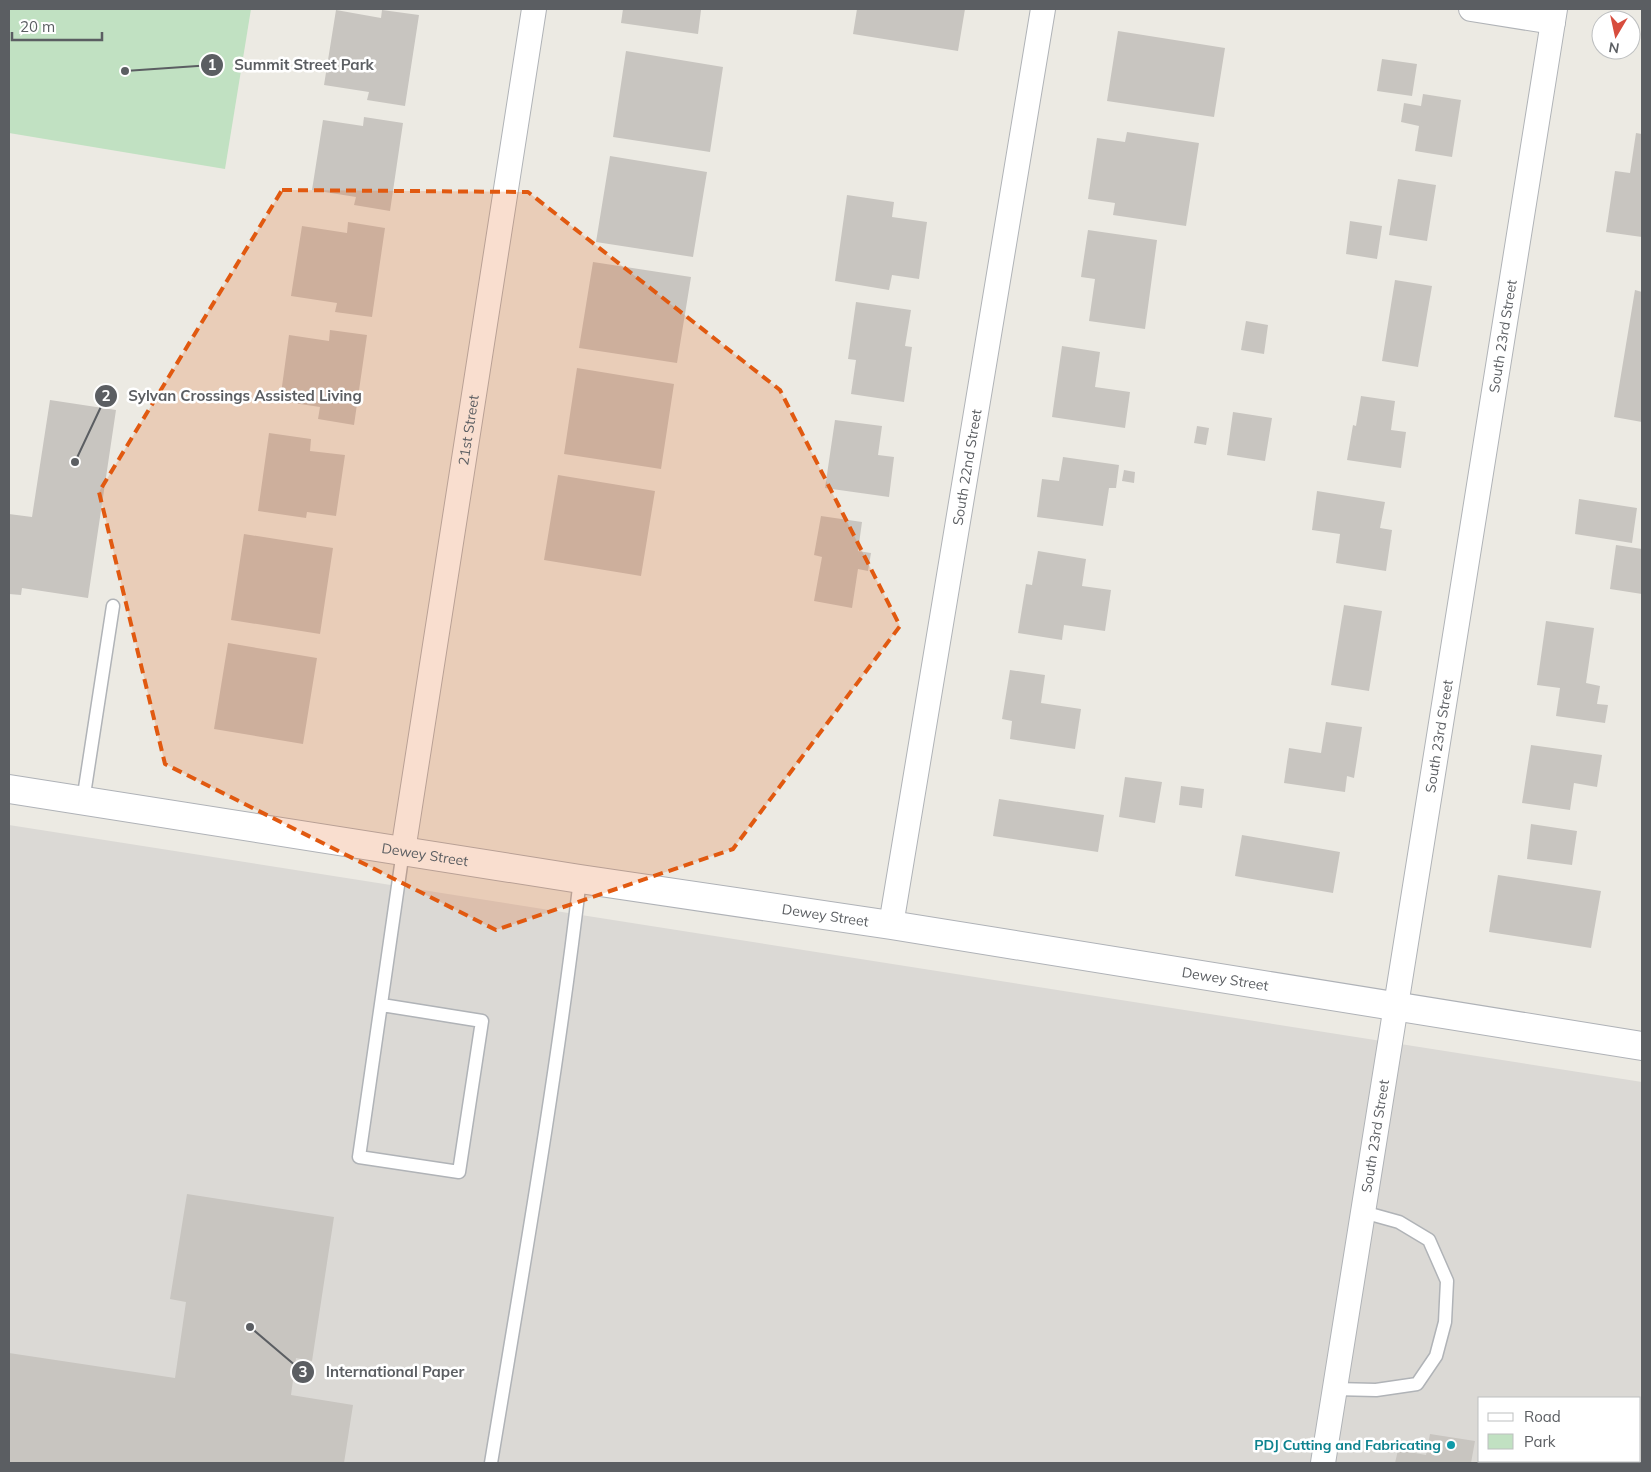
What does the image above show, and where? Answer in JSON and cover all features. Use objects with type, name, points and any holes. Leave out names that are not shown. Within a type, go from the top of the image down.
[{"type":"street","name":"21st Street","points":[[403,851],[534,9]]},
{"type":"street","name":"South 22nd Street","points":[[892,925],[1043,9]]},
{"type":"street","points":[[1471,9],[1554,16]]},
{"type":"street","name":"South 23rd Street","points":[[1323,1463],[1554,16]]},
{"type":"street","name":"Dewey Street","points":[[9,789],[580,879],[892,925],[1642,1046]]},
{"type":"lane","points":[[83,801],[113,606]]},
{"type":"lane","points":[[382,1005],[482,1021],[459,1172],[359,1157],[403,851]]},
{"type":"lane","points":[[491,1463],[553,1081],[580,879]]},
{"type":"lane","points":[[1334,1389],[1376,1390],[1417,1384],[1436,1356],[1445,1322],[1446,1281],[1429,1240],[1399,1222],[1363,1212]]},
{"type":"highlighted area","points":[[282,190],[528,192],[780,390],[900,626],[733,849],[496,930],[165,764],[99,492]]},
{"type":"shaded area","points":[[9,825],[1642,1082],[1642,1463],[9,1463]]},
{"type":"green space","points":[[9,9],[251,9],[225,169],[9,133]]},
{"type":"building","points":[[623,9],[701,10],[698,34],[621,23]]},
{"type":"building","points":[[857,9],[965,9],[958,51],[853,34]]},
{"type":"building","points":[[336,10],[381,18],[382,10],[419,15],[405,106],[367,100],[369,92],[324,85]]},
{"type":"building","points":[[1118,31],[1225,48],[1214,117],[1107,101]]},
{"type":"building","points":[[626,51],[723,67],[710,152],[613,137]]},
{"type":"building","points":[[1382,59],[1417,64],[1412,96],[1377,91]]},
{"type":"building","points":[[1423,94],[1461,100],[1452,157],[1415,151],[1419,126],[1401,122],[1404,103],[1421,106]]},
{"type":"building","points":[[364,117],[403,123],[390,211],[354,205],[356,197],[312,190],[323,120],[363,126]]},
{"type":"building","points":[[1127,132],[1199,143],[1186,226],[1113,215],[1115,203],[1088,199],[1097,138],[1125,142]]},
{"type":"building","points":[[1636,133],[1642,134],[1642,237],[1606,232],[1615,171],[1630,173]]},
{"type":"building","points":[[610,156],[707,172],[693,257],[596,242]]},
{"type":"building","points":[[1398,179],[1436,185],[1427,241],[1389,235]]},
{"type":"building","points":[[847,195],[894,202],[892,217],[927,222],[919,279],[892,275],[889,290],[835,281]]},
{"type":"building","points":[[1350,221],[1382,226],[1377,259],[1346,254]]},
{"type":"building","points":[[348,222],[385,228],[372,317],[335,312],[337,303],[291,296],[302,226],[347,233]]},
{"type":"building","points":[[1088,230],[1157,240],[1145,329],[1089,321],[1095,279],[1081,277]]},
{"type":"building","points":[[593,262],[691,277],[677,363],[579,348]]},
{"type":"building","points":[[1395,280],[1432,286],[1418,367],[1382,361]]},
{"type":"building","points":[[1635,290],[1642,292],[1642,422],[1614,417]]},
{"type":"building","points":[[856,302],[911,310],[905,346],[912,347],[904,402],[851,394],[856,360],[848,359]]},
{"type":"building","points":[[1246,321],[1268,325],[1264,354],[1241,350]]},
{"type":"building","points":[[330,330],[367,335],[354,425],[318,419],[320,407],[280,401],[289,335],[329,341]]},
{"type":"building","points":[[1062,346],[1100,352],[1095,387],[1130,392],[1125,428],[1052,417]]},
{"type":"building","points":[[577,368],[674,384],[661,469],[564,454]]},
{"type":"building","points":[[1361,396],[1395,401],[1391,430],[1406,432],[1401,468],[1347,460],[1353,425],[1356,426]]},
{"type":"building","points":[[50,400],[116,410],[88,598],[22,588],[21,595],[9,594],[9,514],[32,517]]},
{"type":"building","points":[[1233,412],[1272,418],[1265,461],[1227,455]]},
{"type":"building","points":[[835,420],[882,426],[878,455],[894,457],[889,497],[825,488]]},
{"type":"building","points":[[1197,426],[1209,428],[1206,445],[1194,443]]},
{"type":"building","points":[[269,433],[311,439],[310,451],[345,455],[336,516],[307,512],[306,518],[258,511]]},
{"type":"building","points":[[1063,457],[1119,465],[1116,488],[1109,488],[1103,526],[1037,517],[1042,479],[1059,481]]},
{"type":"building","points":[[1124,470],[1135,472],[1134,483],[1122,481]]},
{"type":"building","points":[[558,475],[655,491],[641,576],[544,560]]},
{"type":"building","points":[[1317,491],[1385,502],[1380,528],[1392,530],[1386,571],[1336,563],[1340,534],[1312,530]]},
{"type":"building","points":[[1579,499],[1637,508],[1632,543],[1575,534]]},
{"type":"building","points":[[821,516],[862,522],[858,551],[871,553],[868,571],[858,569],[852,608],[814,601],[822,557],[814,555]]},
{"type":"building","points":[[244,534],[333,548],[320,634],[231,620]]},
{"type":"building","points":[[1616,545],[1642,549],[1642,594],[1610,589]]},
{"type":"building","points":[[1038,551],[1086,559],[1082,586],[1111,590],[1105,631],[1064,625],[1062,640],[1018,633],[1026,584],[1032,585]]},
{"type":"building","points":[[1344,605],[1382,611],[1369,691],[1331,685]]},
{"type":"building","points":[[1546,621],[1594,628],[1586,683],[1600,686],[1597,704],[1608,705],[1605,723],[1556,716],[1560,688],[1537,685]]},
{"type":"building","points":[[228,643],[317,658],[303,744],[214,729]]},
{"type":"building","points":[[1010,670],[1045,675],[1041,703],[1081,709],[1075,749],[1010,739],[1012,721],[1002,719]]},
{"type":"building","points":[[1326,722],[1362,727],[1354,778],[1347,776],[1345,792],[1284,783],[1289,748],[1321,753]]},
{"type":"building","points":[[1531,745],[1602,755],[1597,787],[1574,783],[1570,810],[1522,803]]},
{"type":"building","points":[[1125,777],[1162,782],[1155,823],[1119,817]]},
{"type":"building","points":[[1181,786],[1204,789],[1202,808],[1179,805]]},
{"type":"building","points":[[999,799],[1104,815],[1098,852],[993,836]]},
{"type":"building","points":[[1531,824],[1577,831],[1572,865],[1527,859]]},
{"type":"building","points":[[1242,835],[1340,852],[1333,893],[1235,876]]},
{"type":"building","points":[[1498,875],[1601,891],[1591,948],[1489,932]]},
{"type":"building","points":[[187,1194],[334,1217],[312,1361],[296,1358],[291,1395],[353,1405],[344,1463],[9,1463],[9,1353],[175,1378],[186,1302],[170,1299]]},
{"type":"building","name":"PDJ Cutting and Fabricating","points":[[1430,1434],[1475,1441],[1471,1463],[1395,1463],[1398,1450],[1426,1455]]},
{"type":"place","name":"Summit Street Park","points":[[125,71]]},
{"type":"place","name":"Sylvan Crossings Assisted Living","points":[[75,462]]},
{"type":"place","name":"International Paper","points":[[250,1327]]},
{"type":"place","name":"PDJ Cutting and Fabricating","points":[[1451,1445]]}]
